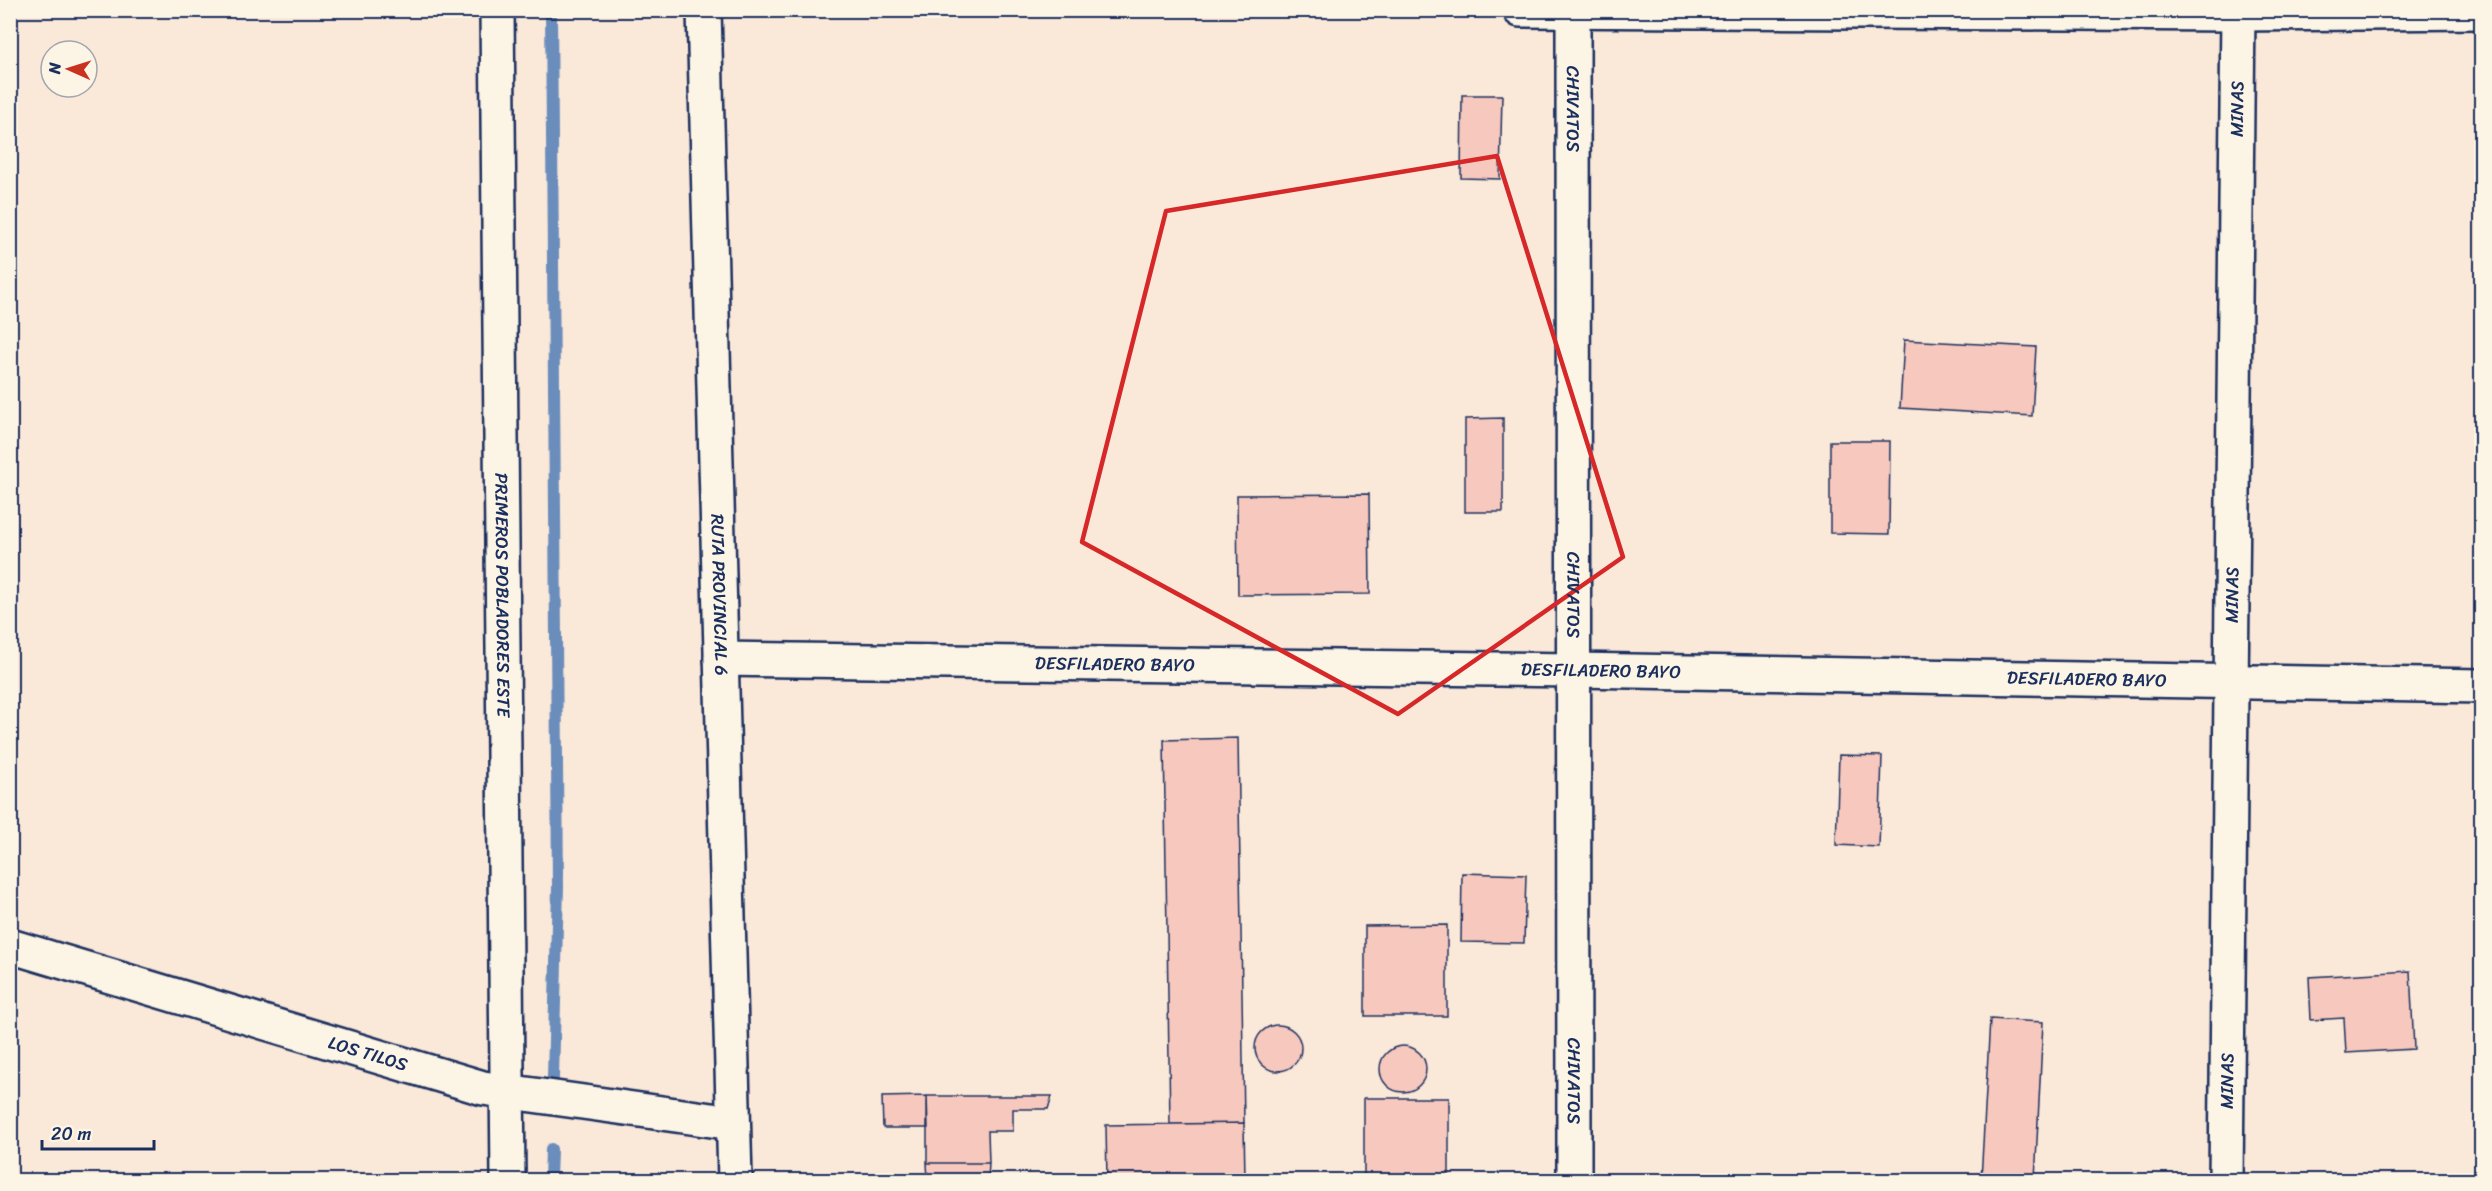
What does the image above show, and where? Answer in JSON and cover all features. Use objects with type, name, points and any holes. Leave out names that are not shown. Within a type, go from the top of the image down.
[{"type":"street","name":"PRIMEROS POBLADORES ESTE","points":[[497,10],[508,1180]]},
{"type":"street","name":"RUTA PROVINCIAL 6","points":[[705,10],[735,1180]]},
{"type":"street","points":[[1520,10],[2481,12]]},
{"type":"street","name":"CHIVATOS","points":[[1573,11],[1574,1180]]},
{"type":"street","name":"MINAS","points":[[2226,1180],[2238,12]]},
{"type":"street","name":"DESFILADERO BAYO","points":[[721,658],[2481,686]]},
{"type":"street","name":"LOS TILOS","points":[[10,946],[483,1088],[733,1123]]},
{"type":"highlighted area","points":[[1497,156],[1623,557],[1398,714],[1082,542],[1166,211]]},
{"type":"building","points":[[1462,95],[1502,95],[1500,179],[1461,178]]},
{"type":"building","points":[[1904,340],[2036,347],[2032,416],[1900,408]]},
{"type":"building","points":[[1503,418],[1503,512],[1465,512],[1465,419]]},
{"type":"building","points":[[1830,441],[1890,441],[1889,534],[1830,533]]},
{"type":"building","points":[[1369,494],[1370,594],[1238,595],[1237,495]]},
{"type":"building","points":[[1238,738],[1244,1123],[1170,1124],[1164,740]]},
{"type":"building","points":[[1839,755],[1882,756],[1879,847],[1836,845]]},
{"type":"building","points":[[1462,873],[1526,875],[1524,943],[1461,942]]},
{"type":"building","points":[[1447,925],[1447,1016],[1365,1016],[1365,926]]},
{"type":"building","points":[[2410,971],[2414,1049],[2346,1053],[2344,1018],[2311,1020],[2309,977]]},
{"type":"building","points":[[1990,1019],[2043,1022],[2035,1180],[1981,1180]]},
{"type":"building","points":[[1278,1025],[1294,1032],[1301,1048],[1294,1064],[1278,1071],[1262,1064],[1255,1048],[1262,1032]]},
{"type":"building","points":[[1403,1046],[1419,1053],[1426,1069],[1419,1085],[1403,1092],[1387,1085],[1380,1069],[1387,1053]]},
{"type":"building","points":[[927,1096],[1052,1096],[1048,1109],[1013,1109],[1013,1131],[988,1131],[989,1163],[927,1163]]},
{"type":"building","points":[[927,1096],[928,1128],[883,1128],[882,1097]]},
{"type":"building","points":[[1364,1098],[1449,1098],[1449,1180],[1364,1180]]},
{"type":"building","points":[[1244,1123],[1245,1180],[1107,1180],[1106,1125]]},
{"type":"building","points":[[927,1163],[989,1163],[988,1180],[928,1180]]},
{"type":"waterway","points":[[551,10],[558,887],[553,1078]]},
{"type":"waterway","points":[[550,1180],[551,1149]]}]
